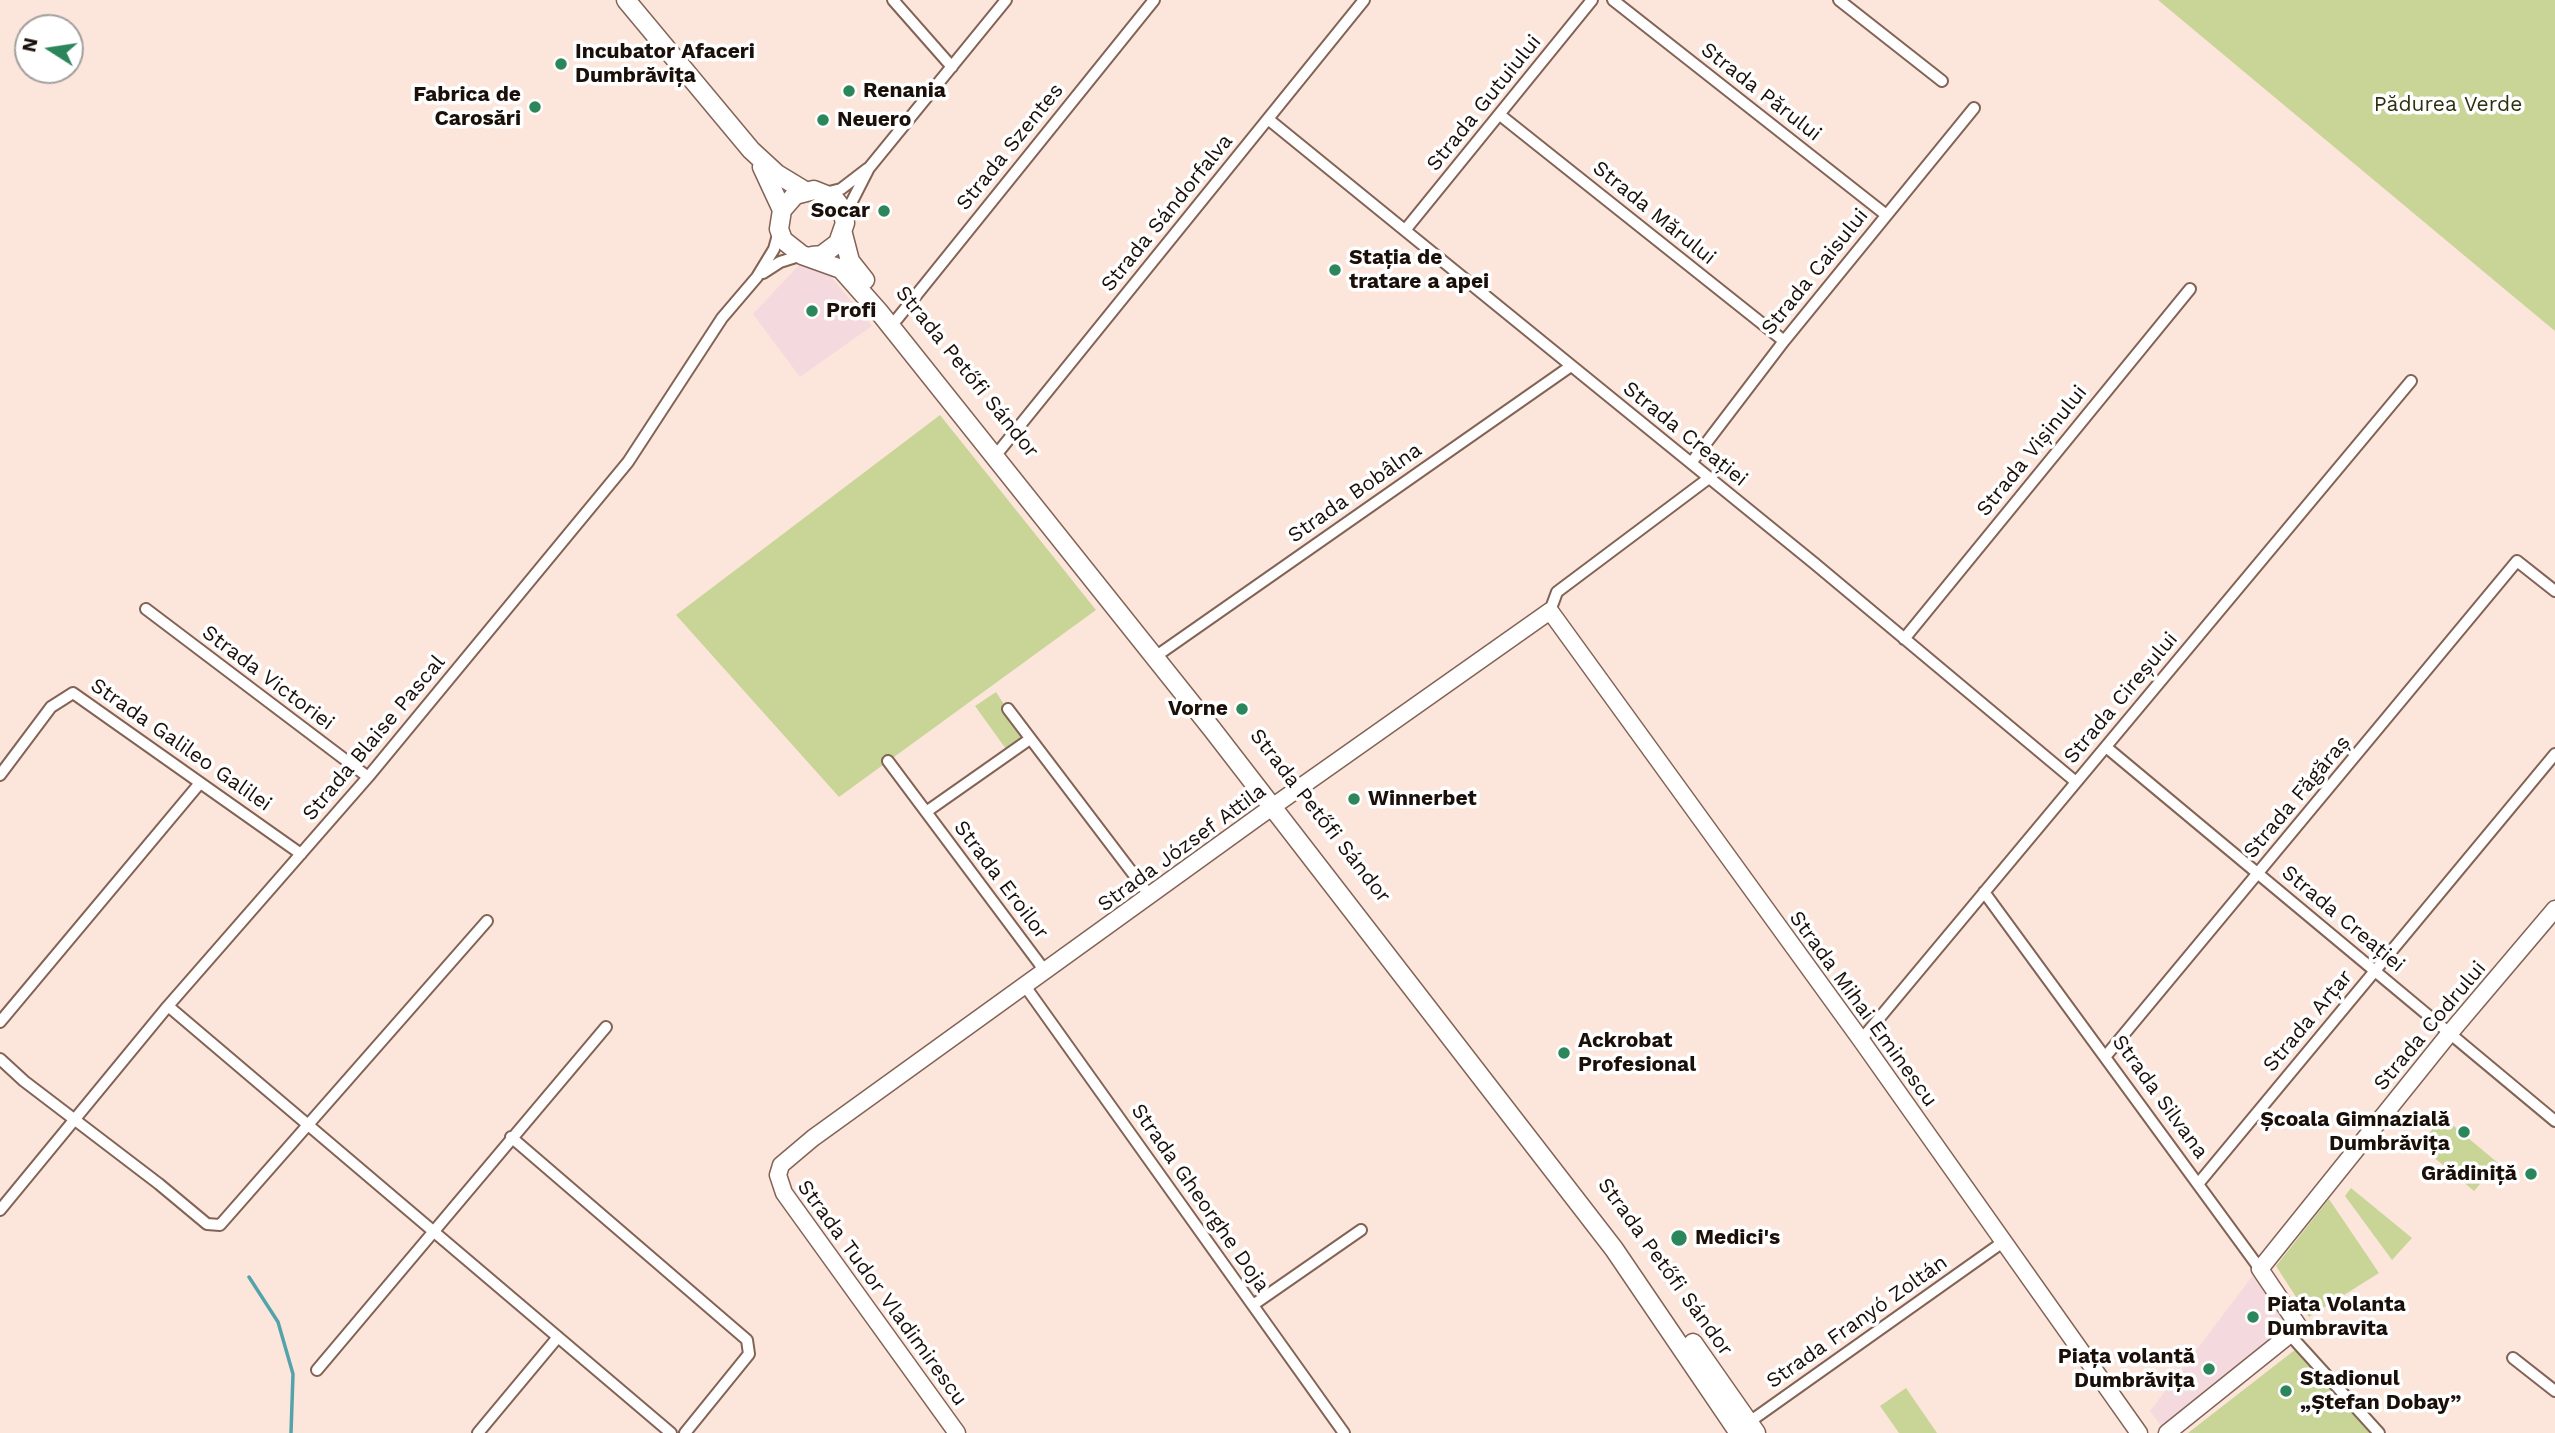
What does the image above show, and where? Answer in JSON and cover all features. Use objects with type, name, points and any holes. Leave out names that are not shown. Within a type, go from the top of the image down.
[{"type":"main road","points":[[626,0],[768,167],[805,191],[825,193],[841,207],[844,225],[831,250],[807,256],[791,249],[779,229],[782,210],[751,149]]},
{"type":"main road","points":[[782,210],[795,195],[805,191]]},
{"type":"main road","name":"Strada Petőfi Sándor","points":[[844,225],[850,261],[1162,652],[1277,806]]},
{"type":"main road","name":"Strada Petőfi Sándor","points":[[807,256],[841,269],[880,313],[1277,806],[1622,1242],[1743,1430]]},
{"type":"street","points":[[893,0],[952,67]]},
{"type":"street","points":[[825,193],[841,189],[869,167],[1006,0]]},
{"type":"street","name":"Strada Szentes","points":[[897,319],[1154,0]]},
{"type":"street","name":"Strada Sándorfalva","points":[[1000,450],[1364,0]]},
{"type":"street","name":"Strada Gutuiului","points":[[1406,229],[1592,0]]},
{"type":"street","name":"Strada Părului","points":[[1613,0],[1885,214]]},
{"type":"street","points":[[1839,0],[1942,81]]},
{"type":"street","name":"Strada Caisului","points":[[1691,463],[1885,214],[1974,108]]},
{"type":"street","name":"Strada Mărului","points":[[1500,115],[1784,341]]},
{"type":"street","name":"Strada Creației","points":[[1268,119],[1406,229],[2076,782]]},
{"type":"street","points":[[844,225],[869,167]]},
{"type":"street","name":"Strada Blaise Pascal","points":[[0,1210],[168,1006],[368,777],[628,462],[722,318],[757,277],[774,249],[779,229]]},
{"type":"street","name":"Strada Blaise Pascal","points":[[757,277],[780,262],[807,256]]},
{"type":"street","name":"Strada Vișinului","points":[[1904,639],[2190,289]]},
{"type":"street","name":"Strada Bobâlna","points":[[1162,652],[1571,366]]},
{"type":"street","name":"Strada Cireșului","points":[[1861,1040],[2411,381]]},
{"type":"street","name":"Strada József Attila","points":[[778,1175],[786,1158],[1550,611],[1557,592],[1709,478]]},
{"type":"street","name":"Strada Făgăraș","points":[[2105,1057],[2517,561],[2555,591]]},
{"type":"street","name":"Strada Victoriei","points":[[146,610],[368,777]]},
{"type":"street","name":"Strada Mihai Eminescu","points":[[1550,611],[1861,1040],[2139,1433]]},
{"type":"street","name":"Strada Galileo Galilei","points":[[0,775],[51,707],[73,693],[301,854]]},
{"type":"street","points":[[1008,709],[1150,896]]},
{"type":"street","name":"Strada Eroilor","points":[[926,812],[1030,739]]},
{"type":"street","name":"Strada Creației","points":[[2106,747],[2555,1121]]},
{"type":"street","name":"Strada Arțar","points":[[2198,1184],[2555,754]]},
{"type":"street","name":"Strada Eroilor","points":[[888,761],[1045,971]]},
{"type":"street","points":[[0,1022],[200,782]]},
{"type":"street","name":"Strada Silvana","points":[[1984,892],[2260,1269],[2294,1331],[2379,1433]]},
{"type":"street","name":"Strada Codrului","points":[[2260,1269],[2449,1034],[2555,909]]},
{"type":"street","points":[[0,1059],[24,1081],[213,1226],[219,1225],[487,921]]},
{"type":"street","name":"Strada Gheorghe Doja","points":[[1026,986],[1344,1433]]},
{"type":"street","points":[[168,1006],[434,1229],[671,1433]]},
{"type":"street","points":[[317,1370],[606,1027]]},
{"type":"street","points":[[511,1137],[747,1340],[748,1354],[685,1433]]},
{"type":"street","name":"Strada Tudor Vladimirescu","points":[[778,1175],[783,1193],[957,1433]]},
{"type":"street","points":[[1252,1305],[1360,1230]]},
{"type":"street","name":"Strada Franyó Zoltán","points":[[1743,1430],[2003,1241]]},
{"type":"street","points":[[2167,1433],[2294,1331]]},
{"type":"street","points":[[478,1433],[558,1337]]},
{"type":"street","points":[[2513,1358],[2555,1391]]},
{"type":"shaded area","points":[[799,265],[823,267],[872,326],[800,377],[753,314]]},
{"type":"shaded area","name":"Piața volantă Dumbrăvița","points":[[2254,1274],[2290,1326],[2161,1426],[2150,1411]]},
{"type":"green space","name":"Pădurea Verde","points":[[2158,0],[2555,0],[2555,331],[2502,287]]},
{"type":"green space","points":[[940,415],[1096,610],[839,797],[676,615]]},
{"type":"green space","points":[[996,692],[1024,735],[1006,749],[975,706]]},
{"type":"green space","points":[[2443,1117],[2498,1163],[2474,1191],[2419,1145]]},
{"type":"green space","points":[[2351,1188],[2412,1238],[2392,1260],[2345,1196]]},
{"type":"green space","points":[[2329,1199],[2379,1273],[2309,1317],[2276,1266]]},
{"type":"green space","name":"Stadionul „Ștefan Dobay”","points":[[2296,1349],[2371,1433],[2188,1433]]},
{"type":"green space","points":[[1906,1388],[1937,1433],[1899,1433],[1880,1406]]},
{"type":"waterway","points":[[249,1277],[278,1322],[293,1374],[291,1433]]},
{"type":"place","name":"Incubator Afaceri Dumbrăvița","points":[[561,64]]},
{"type":"place","name":"Renania","points":[[849,91]]},
{"type":"place","name":"Fabrica de Carosări","points":[[535,107]]},
{"type":"place","name":"Neuero","points":[[823,120]]},
{"type":"place","name":"Socar","points":[[884,211]]},
{"type":"place","name":"Stația de tratare a apei","points":[[1335,270]]},
{"type":"place","name":"Profi","points":[[812,311]]},
{"type":"place","name":"Vorne","points":[[1242,709]]},
{"type":"place","name":"Winnerbet","points":[[1354,799]]},
{"type":"place","name":"Ackrobat Profesional","points":[[1564,1053]]},
{"type":"place","name":"Școala Gimnazială Dumbrăvița","points":[[2464,1132]]},
{"type":"place","name":"Grădiniță","points":[[2531,1174]]},
{"type":"place","name":"Medici's","points":[[1679,1238]]},
{"type":"place","name":"Piata Volanta Dumbravita","points":[[2253,1317]]},
{"type":"place","name":"Piața volantă Dumbrăvița","points":[[2209,1369]]},
{"type":"place","name":"Stadionul „Ștefan Dobay”","points":[[2286,1391]]}]
